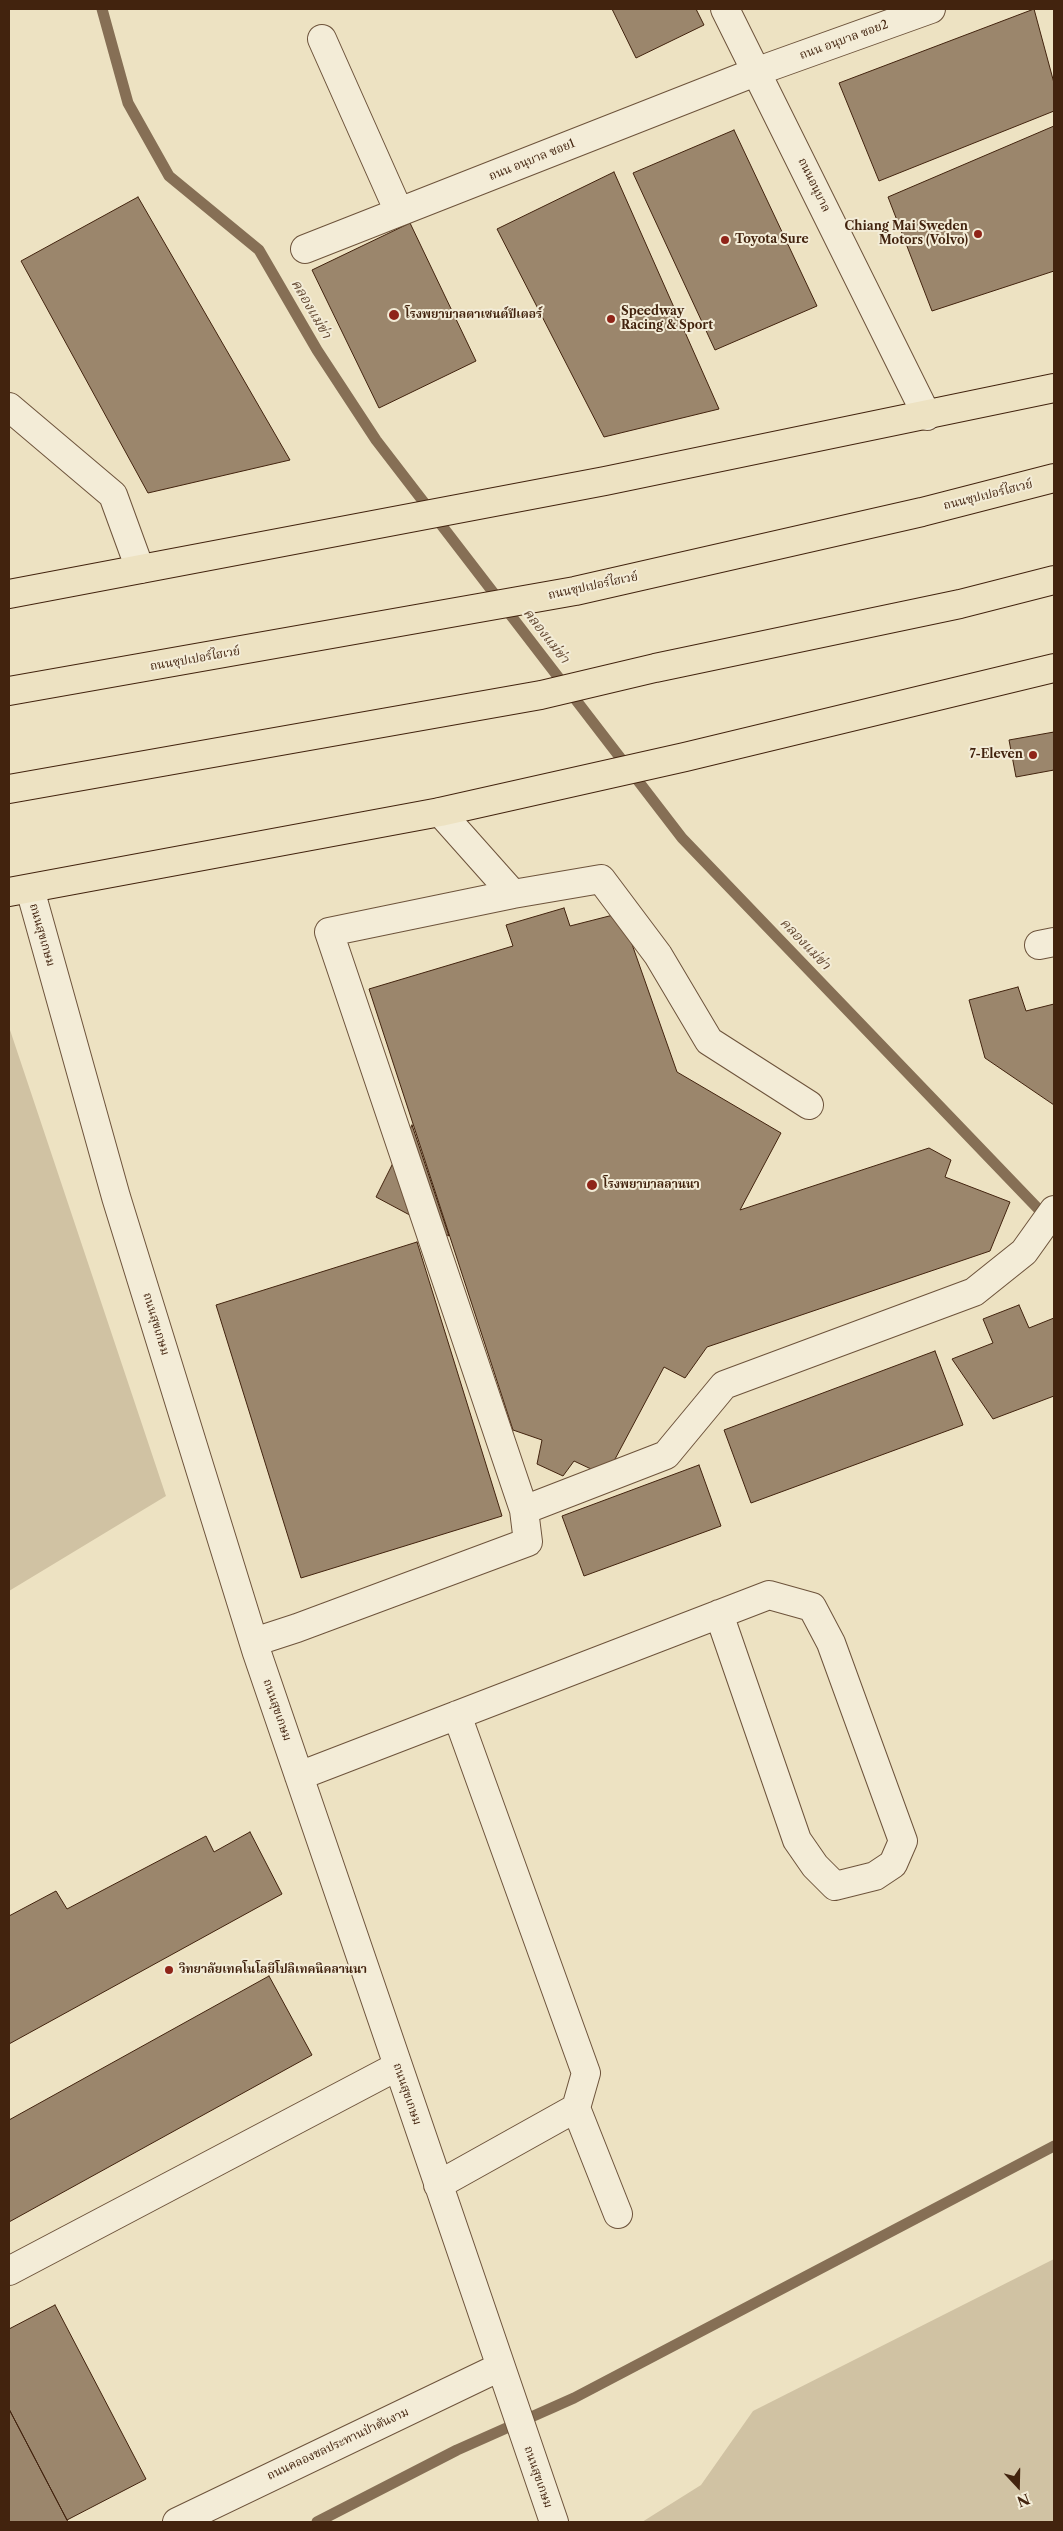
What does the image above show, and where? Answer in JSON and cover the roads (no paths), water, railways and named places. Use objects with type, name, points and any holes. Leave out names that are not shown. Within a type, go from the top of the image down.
[{"type":"main road","points":[[9,594],[394,522],[480,503],[605,481],[927,416],[1054,388]]},
{"type":"main road","name":"ถนนซุปเปอร์ไฮเวย์","points":[[9,691],[575,591],[922,512],[1054,478]]},
{"type":"main road","points":[[9,788],[541,694],[960,604],[1054,580]]},
{"type":"main road","points":[[19,890],[440,812],[685,757],[1054,668]]},
{"type":"street","name":"ถนนอนุบาล","points":[[725,9],[758,70],[927,416]]},
{"type":"street","name":"ถนน อนุบาล ซอย2","points":[[758,70],[931,9]]},
{"type":"street","points":[[322,39],[399,212]]},
{"type":"street","name":"ถนน อนุบาล ซอย1","points":[[305,249],[758,70]]},
{"type":"street","points":[[9,407],[113,496],[140,569]]},
{"type":"street","points":[[440,812],[512,894]]},
{"type":"street","points":[[254,1642],[297,1628],[528,1542],[524,1510],[329,932],[512,894],[601,879],[658,955],[709,1041],[809,1105]]},
{"type":"street","name":"ถนนสุขเกษม","points":[[19,890],[254,1642],[554,2522]]},
{"type":"street","points":[[524,1510],[666,1456],[724,1385],[974,1292],[1024,1252],[1054,1210]]},
{"type":"street","points":[[299,1776],[720,1614],[768,1596],[812,1607],[831,1643],[903,1841],[893,1864],[875,1876],[835,1886],[815,1866],[797,1840],[720,1614]]},
{"type":"street","points":[[457,1715],[586,2073],[576,2108],[618,2214]]},
{"type":"street","points":[[9,2271],[398,2066]]},
{"type":"street","points":[[438,2185],[576,2108]]},
{"type":"street","name":"ถนนคลองชลประทานป่าตันงาม","points":[[177,2522],[500,2367]]},
{"type":"waterway","name":"คลองแม่ข่า","points":[[102,9],[128,103],[169,176],[259,250],[317,350],[376,440],[682,838],[1048,1219]]},
{"type":"waterway","points":[[317,2522],[457,2450],[574,2398],[1054,2146]]},
{"type":"place","name":"Chiang Mai Sweden Motors (Volvo)","points":[[978,234]]},
{"type":"place","name":"Toyota Sure","points":[[725,240]]},
{"type":"place","name":"โรงพยาบาลตาเซนต์ปีเตอร์","points":[[394,315]]},
{"type":"place","name":"Speedway Racing & Sport","points":[[611,319]]},
{"type":"place","name":"7-Eleven","points":[[1033,755]]},
{"type":"place","name":"โรงพยาบาลลานนา","points":[[592,1185]]},
{"type":"place","name":"วิทยาลัยเทคโนโลยีโปลิเทคนิคลานนา","points":[[169,1970]]}]
